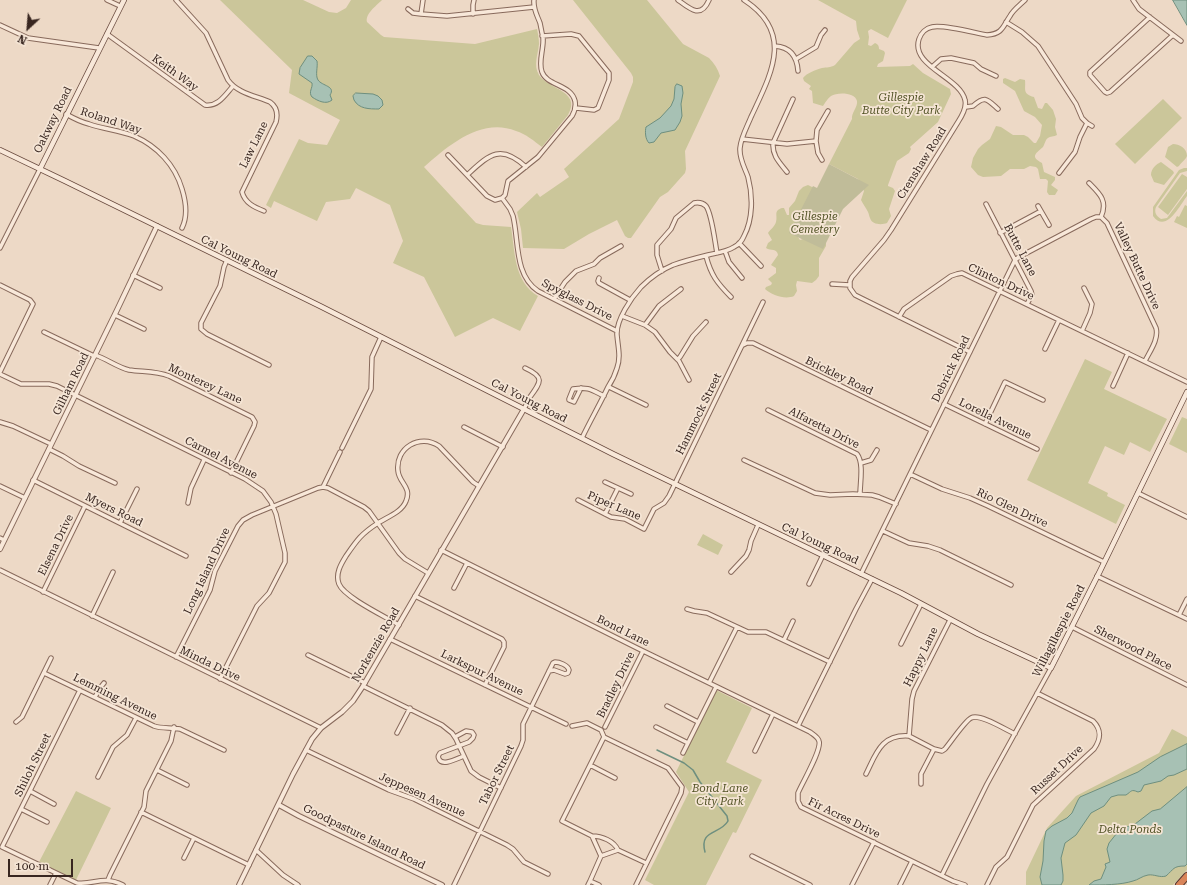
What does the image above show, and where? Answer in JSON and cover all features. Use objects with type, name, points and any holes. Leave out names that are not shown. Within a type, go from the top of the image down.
[{"type":"highway","points":[[1178,885],[1187,876]]},
{"type":"main road","name":"Oakway Road","points":[[40,169],[124,0]]},
{"type":"main road","name":"Cal Young Road","points":[[0,150],[227,260],[674,484],[872,579],[978,634],[1051,668]]},
{"type":"main road","name":"Willagillespie Road","points":[[1051,668],[1187,392]]},
{"type":"street","points":[[107,0],[120,6]]},
{"type":"street","points":[[176,0],[206,33],[228,80],[233,86]]},
{"type":"street","points":[[421,14],[423,0]]},
{"type":"street","points":[[473,14],[474,0]]},
{"type":"street","points":[[448,155],[489,198],[495,200],[502,198],[505,195],[508,181],[540,155],[572,116],[576,108],[571,93],[547,78],[542,73],[540,62],[543,48],[542,36],[534,7],[534,0]]},
{"type":"street","points":[[678,0],[690,9],[700,11],[704,8],[708,0]]},
{"type":"street","points":[[744,0],[758,11],[766,21],[772,31],[775,46],[774,60],[742,139],[740,148],[740,154],[750,186],[751,212],[748,229],[743,239],[739,243],[761,266]]},
{"type":"street","points":[[998,109],[991,102],[983,99],[979,100],[973,106],[966,106],[966,100],[961,92],[922,58],[918,49],[918,42],[920,37],[927,29],[938,26],[991,35],[1002,30],[1010,15],[1025,0]]},
{"type":"street","points":[[1133,0],[1138,8],[1181,41]]},
{"type":"street","points":[[408,9],[414,13],[447,16],[534,7]]},
{"type":"street","points":[[1150,17],[1090,72],[1090,75],[1105,92],[1110,92],[1174,35]]},
{"type":"street","points":[[1006,22],[1022,32],[1038,46],[1076,104],[1082,118],[1092,126]]},
{"type":"street","points":[[0,25],[28,38],[99,48]]},
{"type":"street","points":[[796,59],[816,47],[821,36],[826,30]]},
{"type":"street","name":"Keith Way","points":[[107,34],[205,105],[217,103],[233,86]]},
{"type":"street","points":[[542,36],[571,34],[579,36],[609,73],[609,80],[598,108],[594,110],[576,108]]},
{"type":"street","points":[[775,46],[785,48],[796,59],[798,71]]},
{"type":"street","points":[[932,67],[941,59],[951,58],[974,63],[980,69],[996,76]]},
{"type":"street","name":"Law Lane","points":[[233,86],[241,91],[270,102],[276,111],[276,122],[242,192],[246,201],[252,206],[264,211]]},
{"type":"street","points":[[787,172],[775,157],[773,143],[793,99]]},
{"type":"street","name":"Crenshaw Road","points":[[850,285],[850,281],[855,273],[891,230],[962,115],[966,106]]},
{"type":"street","points":[[822,160],[818,153],[816,142],[817,130],[828,111]]},
{"type":"street","name":"Roland Way","points":[[66,114],[90,124],[133,136],[148,144],[161,154],[173,169],[182,190],[186,213],[182,228]]},
{"type":"street","points":[[1059,173],[1076,152],[1080,137],[1087,123]]},
{"type":"street","points":[[742,139],[793,144],[816,142]]},
{"type":"street","points":[[467,175],[485,158],[495,154],[504,154],[513,157],[526,167]]},
{"type":"street","name":"Oakway Road","points":[[0,248],[40,169]]},
{"type":"street","name":"Valley Butte Drive","points":[[1089,183],[1103,200],[1104,210],[1101,217],[1107,224],[1156,331],[1156,339],[1145,361]]},
{"type":"street","name":"Spyglass Drive","points":[[502,198],[513,216],[521,264],[524,276],[529,283],[535,289],[618,331]]},
{"type":"street","points":[[662,271],[657,255],[658,245],[671,229],[676,218],[694,203],[698,202],[703,204],[709,211],[717,253]]},
{"type":"street","name":"Butte Lane","points":[[986,204],[1032,291],[1032,295],[1027,304]]},
{"type":"street","points":[[1038,206],[1049,225]]},
{"type":"street","points":[[1000,233],[1042,211]]},
{"type":"street","name":"Debrick Road","points":[[861,574],[1015,261],[1019,256],[1091,218],[1098,216],[1101,217]]},
{"type":"street","name":"Gilham Road","points":[[0,549],[2,539],[75,396],[157,226]]},
{"type":"street","name":"Spyglass Drive","points":[[582,438],[609,387],[616,370],[619,360],[618,331],[622,316],[630,300],[645,283],[662,271],[677,264],[725,251],[733,248],[739,243]]},
{"type":"street","points":[[554,299],[562,284],[573,274],[594,264],[601,257],[620,246]]},
{"type":"street","points":[[725,251],[729,262],[742,278]]},
{"type":"street","points":[[706,256],[713,277],[731,297]]},
{"type":"street","points":[[227,260],[220,286],[201,323],[201,329],[207,334],[269,365]]},
{"type":"street","name":"Clinton Drive","points":[[899,317],[904,309],[957,274],[962,273],[1187,382]]},
{"type":"street","points":[[133,275],[160,288]]},
{"type":"street","points":[[600,278],[598,281],[599,283],[630,300]]},
{"type":"street","points":[[832,284],[850,285],[851,291],[855,296],[970,352]]},
{"type":"street","points":[[0,285],[33,303],[32,308],[0,373]]},
{"type":"street","points":[[1082,331],[1090,313],[1092,304],[1084,288]]},
{"type":"street","points":[[645,325],[659,306],[681,289]]},
{"type":"street","name":"Hammock Street","points":[[644,529],[653,511],[665,501],[674,484],[764,302]]},
{"type":"street","points":[[115,315],[144,329]]},
{"type":"street","points":[[622,316],[645,325],[655,332],[670,352],[678,359],[689,380]]},
{"type":"street","points":[[1045,349],[1059,320]]},
{"type":"street","points":[[678,359],[694,334],[706,322]]},
{"type":"street","name":"Monterey Lane","points":[[44,332],[123,368],[159,373],[175,378],[250,416],[254,420],[254,426],[231,473]]},
{"type":"street","points":[[381,337],[372,355],[371,389],[323,487],[362,505],[369,511],[399,553],[405,559],[428,573]]},
{"type":"street","name":"Brickley Road","points":[[741,349],[746,343],[753,344],[931,430]]},
{"type":"street","points":[[1113,386],[1128,353]]},
{"type":"street","points":[[524,409],[529,399],[537,389],[539,382],[538,376],[525,368]]},
{"type":"street","name":"Carmel Avenue","points":[[0,373],[21,384],[54,385],[231,473],[259,488],[266,495],[273,507],[284,553],[284,564],[269,593],[256,606],[220,679]]},
{"type":"street","points":[[985,424],[1006,382],[1043,400]]},
{"type":"street","points":[[581,388],[586,387],[604,396]]},
{"type":"street","points":[[609,387],[646,405]]},
{"type":"street","name":"Lorella Avenue","points":[[944,404],[1037,449]]},
{"type":"street","name":"Norkenzie Road","points":[[239,885],[312,738],[321,728],[342,712],[353,701],[364,684],[524,409]]},
{"type":"street","name":"Alfaretta Drive","points":[[768,410],[854,452],[859,457],[861,464],[860,494]]},
{"type":"street","points":[[0,422],[13,426],[50,446],[79,466],[114,483]]},
{"type":"street","points":[[464,427],[502,447]]},
{"type":"street","points":[[399,625],[346,593],[338,580],[340,566],[357,540],[378,523],[400,509],[406,502],[408,491],[399,475],[398,465],[405,450],[416,442],[428,441],[437,445],[472,481],[479,486]]},
{"type":"street","points":[[861,464],[871,460],[876,450]]},
{"type":"street","points":[[188,503],[191,488],[204,460]]},
{"type":"street","points":[[744,460],[815,493],[830,495],[860,494],[879,497],[896,504]]},
{"type":"street","name":"Rio Glen Drive","points":[[910,474],[942,489],[986,504],[1104,562]]},
{"type":"street","name":"Myers Road","points":[[33,480],[186,556]]},
{"type":"street","points":[[605,482],[631,494]]},
{"type":"street","points":[[0,486],[24,498]]},
{"type":"street","name":"Long Island Drive","points":[[176,657],[210,590],[215,571],[236,528],[249,516],[323,487]]},
{"type":"street","points":[[605,514],[618,488]]},
{"type":"street","points":[[120,523],[137,489]]},
{"type":"street","points":[[1138,493],[1187,517]]},
{"type":"street","name":"Piper Lane","points":[[578,500],[611,517],[625,519],[644,529]]},
{"type":"street","name":"Elsena Drive","points":[[43,592],[85,506]]},
{"type":"street","points":[[731,572],[746,556],[758,525]]},
{"type":"street","points":[[883,531],[909,543],[928,546],[940,550],[1011,585]]},
{"type":"street","name":"Bond Lane","points":[[441,550],[716,687],[798,726]]},
{"type":"street","points":[[809,584],[823,555]]},
{"type":"street","points":[[454,588],[467,563]]},
{"type":"street","name":"Minda Drive","points":[[0,570],[321,728]]},
{"type":"street","points":[[92,616],[113,572]]},
{"type":"street","points":[[1097,576],[1187,619]]},
{"type":"street","points":[[798,726],[872,579]]},
{"type":"street","points":[[415,596],[502,639],[504,642],[504,647],[485,685]]},
{"type":"street","points":[[1179,615],[1187,599]]},
{"type":"street","points":[[901,644],[921,604]]},
{"type":"street","points":[[688,609],[707,613],[750,633],[766,632],[830,662]]},
{"type":"street","name":"Happy Lane","points":[[909,736],[914,692],[950,620]]},
{"type":"street","points":[[784,640],[793,621]]},
{"type":"street","points":[[709,683],[737,627]]},
{"type":"street","name":"Sherwood Place","points":[[1072,627],[1187,685]]},
{"type":"street","name":"Larkspur Avenue","points":[[390,639],[566,724]]},
{"type":"street","name":"Bradley Drive","points":[[605,727],[643,651]]},
{"type":"street","points":[[308,655],[442,724],[455,737],[469,767],[475,774],[483,780],[501,788]]},
{"type":"street","points":[[16,722],[21,720],[51,658]]},
{"type":"street","points":[[556,661],[567,666],[569,670],[566,674],[554,670],[549,671],[553,663],[556,661]]},
{"type":"street","name":"Willagillespie Road","points":[[942,875],[985,789],[1051,668]]},
{"type":"street","name":"Tabor Street","points":[[454,885],[521,746],[523,740],[523,724],[549,671]]},
{"type":"street","name":"Lemming Avenue","points":[[44,673],[156,727],[183,730],[224,750]]},
{"type":"street","points":[[95,698],[104,683]]},
{"type":"street","points":[[683,753],[716,687]]},
{"type":"street","name":"Shiloh Street","points":[[1,847],[80,690]]},
{"type":"street","name":"Russet Drive","points":[[987,885],[996,867],[1007,857],[1033,805],[1094,749],[1099,738],[1099,731],[1093,721],[1037,693]]},
{"type":"street","points":[[667,706],[698,722]]},
{"type":"street","points":[[397,733],[410,708]]},
{"type":"street","points":[[755,751],[773,714]]},
{"type":"street","points":[[866,774],[877,751],[884,743],[892,738],[909,736],[940,752],[943,751],[967,721],[973,717],[984,718],[1015,734]]},
{"type":"street","points":[[98,777],[113,746],[127,735],[136,718]]},
{"type":"street","points":[[573,726],[587,723],[600,729],[604,737],[668,768],[682,787],[681,793],[636,885]]},
{"type":"street","name":"Fir Acres Drive","points":[[798,726],[814,735],[819,741],[820,745],[798,793],[797,797],[799,804],[808,811],[955,882],[965,885]]},
{"type":"street","points":[[656,727],[688,743]]},
{"type":"street","points":[[108,880],[141,812],[146,791],[171,741],[174,728]]},
{"type":"street","points":[[455,737],[468,731],[473,733],[474,737],[460,746],[440,753],[438,756],[439,759],[445,763],[464,756]]},
{"type":"street","points":[[604,737],[562,821],[592,836],[599,836],[616,845],[618,850],[646,863]]},
{"type":"street","points":[[921,784],[921,774],[934,749]]},
{"type":"street","name":"Jeppesen Avenue","points":[[306,750],[383,788],[414,799],[507,845],[513,849],[524,862],[548,874]]},
{"type":"street","points":[[590,765],[615,778]]},
{"type":"street","points":[[157,770],[187,785]]},
{"type":"street","points":[[30,791],[54,804]]},
{"type":"street","name":"Goodpasture Island Road","points":[[279,805],[442,885]]},
{"type":"street","points":[[21,809],[47,822]]},
{"type":"street","points":[[141,812],[248,865]]},
{"type":"street","points":[[592,836],[601,856]]},
{"type":"street","points":[[184,858],[194,838]]},
{"type":"street","points":[[852,885],[874,842]]},
{"type":"street","points":[[1,847],[74,882],[82,884],[108,880],[123,885]]},
{"type":"street","points":[[256,850],[287,879],[298,885]]},
{"type":"street","points":[[588,885],[601,856],[618,850]]},
{"type":"street","points":[[752,856],[810,885]]},
{"type":"street","points":[[900,885],[912,861]]},
{"type":"street","points":[[50,885],[56,873]]},
{"type":"street","points":[[590,881],[599,885]]},
{"type":"green space","points":[[220,0],[303,0],[329,12],[337,13],[346,8],[351,0],[382,0],[372,10],[368,16],[367,22],[384,37],[475,44],[537,29],[539,44],[536,64],[537,71],[543,80],[562,91],[571,101],[571,107],[568,115],[542,147],[520,132],[503,128],[490,128],[466,136],[454,143],[424,167],[476,223],[511,227],[515,256],[520,275],[530,290],[538,296],[520,331],[493,318],[455,337],[424,277],[393,263],[403,241],[390,205],[356,188],[350,199],[326,202],[317,221],[274,201],[271,208],[266,205],[299,139],[308,143],[327,145],[340,120],[289,93],[292,70]]},
{"type":"green space","points":[[573,0],[647,0],[683,44],[709,58],[713,62],[720,76],[685,151],[685,173],[668,192],[660,197],[631,238],[625,236],[617,220],[564,249],[523,248],[517,212],[537,193],[540,197],[569,177],[564,169],[619,119],[633,82],[631,73]]},
{"type":"green space","name":"Gillespie Butte City Park","points":[[818,0],[907,0],[888,38],[871,29],[868,31],[868,45],[871,46],[876,43],[879,49],[885,53],[883,61],[878,64],[877,67],[910,66],[913,64],[923,73],[950,89],[951,94],[938,122],[910,147],[911,149],[909,153],[897,161],[888,185],[895,191],[889,209],[891,216],[885,224],[877,224],[871,220],[861,200],[864,191],[858,179],[829,164],[852,119],[852,114],[857,103],[856,98],[849,94],[837,94],[830,97],[823,106],[813,103],[812,91],[809,89],[811,86],[804,81],[803,78],[814,71],[835,65],[854,43],[860,39],[856,21]]},
{"type":"green space","points":[[1005,78],[1015,82],[1020,79],[1025,80],[1026,93],[1034,97],[1038,108],[1042,109],[1045,103],[1047,103],[1053,110],[1056,119],[1055,127],[1057,135],[1047,139],[1043,147],[1035,156],[1038,161],[1042,163],[1044,172],[1055,177],[1055,180],[1051,185],[1058,190],[1055,195],[1049,195],[1047,192],[1048,181],[1046,179],[1040,179],[1038,169],[1036,167],[1030,166],[1024,169],[1010,169],[1001,176],[983,177],[978,175],[971,167],[973,158],[978,149],[990,139],[996,126],[1001,127],[1013,135],[1024,135],[1034,143],[1036,143],[1040,136],[1042,125],[1035,117],[1024,111],[1015,91],[1003,83],[1003,79]]},
{"type":"green space","points":[[1163,99],[1182,118],[1135,164],[1115,144]]},
{"type":"green space","points":[[1173,144],[1182,147],[1187,153],[1186,158],[1177,167],[1165,157],[1168,147]]},
{"type":"green space","points":[[1161,162],[1174,173],[1164,185],[1154,182],[1151,175],[1154,167]]},
{"type":"green space","name":"Gillespie Cemetery","points":[[829,164],[869,185],[843,209],[823,249],[789,233],[813,186],[817,188]]},
{"type":"green space","points":[[1187,168],[1187,171],[1180,173],[1156,207],[1155,212],[1161,219],[1167,218],[1187,191],[1187,196],[1177,211],[1168,220],[1163,222],[1158,221],[1153,216],[1153,207],[1179,170]]},
{"type":"green space","points":[[1182,174],[1187,177],[1187,189],[1168,215],[1158,207]]},
{"type":"green space","points":[[808,185],[816,189],[796,234],[800,240],[806,238],[826,242],[826,246],[819,258],[819,276],[812,283],[797,281],[797,291],[794,296],[779,296],[765,289],[772,283],[768,279],[776,273],[776,268],[771,265],[778,255],[775,250],[766,248],[768,243],[772,240],[768,233],[774,226],[778,210],[784,208],[787,215],[789,215],[789,208],[795,201],[799,191]]},
{"type":"green space","points":[[1185,205],[1187,206],[1187,228],[1174,222],[1177,216],[1179,217]]},
{"type":"green space","points":[[1085,359],[1112,372],[1104,389],[1167,419],[1150,452],[1130,442],[1124,455],[1105,446],[1088,483],[1108,493],[1107,496],[1125,505],[1116,524],[1027,480]]},
{"type":"green space","points":[[1182,417],[1187,419],[1187,453],[1169,444]]},
{"type":"green space","points":[[703,534],[723,545],[718,555],[697,545]]},
{"type":"green space","name":"Bond Lane City Park","points":[[716,690],[752,708],[726,762],[762,780],[736,833],[733,832],[706,885],[654,885],[645,880],[689,792],[676,772]]},
{"type":"green space","name":"Delta Ponds","points":[[1172,729],[1187,737],[1187,870],[1173,885],[1026,885],[1026,872],[1047,828],[1076,796],[1159,753]]},
{"type":"green space","points":[[76,791],[111,808],[76,880],[39,862]]},
{"type":"shaded area","points":[[1173,0],[1187,0],[1187,25]]},
{"type":"shaded area","points":[[308,56],[312,56],[317,61],[318,80],[330,88],[332,100],[322,102],[312,97],[310,93],[312,83],[299,74],[300,68]]},
{"type":"shaded area","points":[[677,84],[682,86],[683,93],[681,104],[682,116],[680,122],[675,130],[661,133],[654,142],[649,143],[645,133],[646,127],[660,118],[671,106]]},
{"type":"shaded area","points":[[356,93],[373,94],[378,96],[382,100],[383,105],[379,109],[368,109],[361,107],[354,100],[353,96]]},
{"type":"shaded area","points":[[1187,744],[1187,769],[1168,776],[1161,781],[1144,785],[1141,791],[1133,791],[1126,795],[1111,797],[1104,806],[1091,813],[1076,835],[1065,843],[1061,858],[1063,881],[1061,885],[1042,885],[1040,877],[1046,831],[1067,818],[1072,813],[1080,797],[1138,772],[1160,757]]},
{"type":"shaded area","points":[[1187,787],[1187,864],[1185,866],[1176,867],[1166,876],[1148,875],[1123,883],[1089,885],[1094,881],[1101,879],[1106,867],[1105,864],[1110,862],[1107,849],[1109,843],[1117,833],[1123,828],[1135,824],[1152,811],[1160,809]]},
{"type":"waterway","points":[[657,750],[684,763],[693,770],[700,782],[727,816],[728,821],[720,829],[711,833],[705,839],[705,852]]}]
